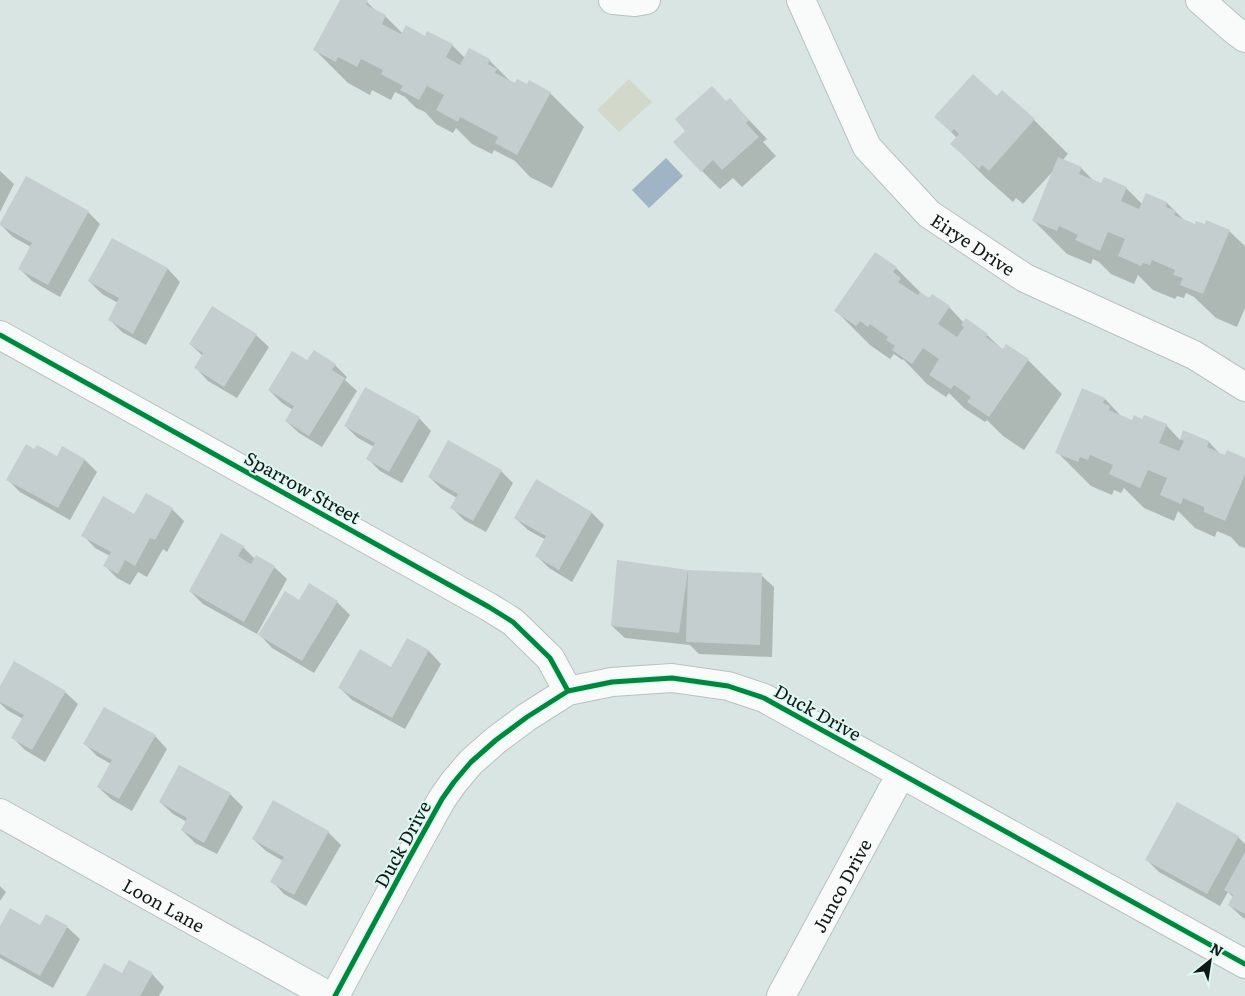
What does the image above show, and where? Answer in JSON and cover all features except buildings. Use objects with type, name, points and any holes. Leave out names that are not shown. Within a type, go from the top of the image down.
[{"type":"street","points":[[613,0],[635,2],[646,0]]},
{"type":"street","name":"Eirye Drive","points":[[801,0],[867,147],[929,214],[1025,278],[1194,355],[1245,387]]},
{"type":"street","points":[[1200,0],[1245,38]]},
{"type":"street","name":"Sparrow Street","points":[[0,335],[513,622],[550,658],[568,692]]},
{"type":"street","name":"Duck Drive","points":[[335,996],[442,799],[471,762],[527,717],[568,692],[612,682],[672,678],[728,686],[764,698],[1245,964]]},
{"type":"street","name":"Junco Drive","points":[[781,996],[901,774]]},
{"type":"street","name":"Loon Lane","points":[[0,813],[329,996]]},
{"type":"green space","points":[[629,79],[652,102],[619,132],[597,110]]},
{"type":"water","points":[[666,158],[683,176],[649,208],[632,190]]},
{"type":"cycle path","points":[[0,335],[513,622],[550,658],[568,691]]},
{"type":"cycle path","points":[[335,996],[442,799],[471,762],[527,717],[568,691],[612,682],[672,678],[728,686],[764,698],[1245,964]]}]
